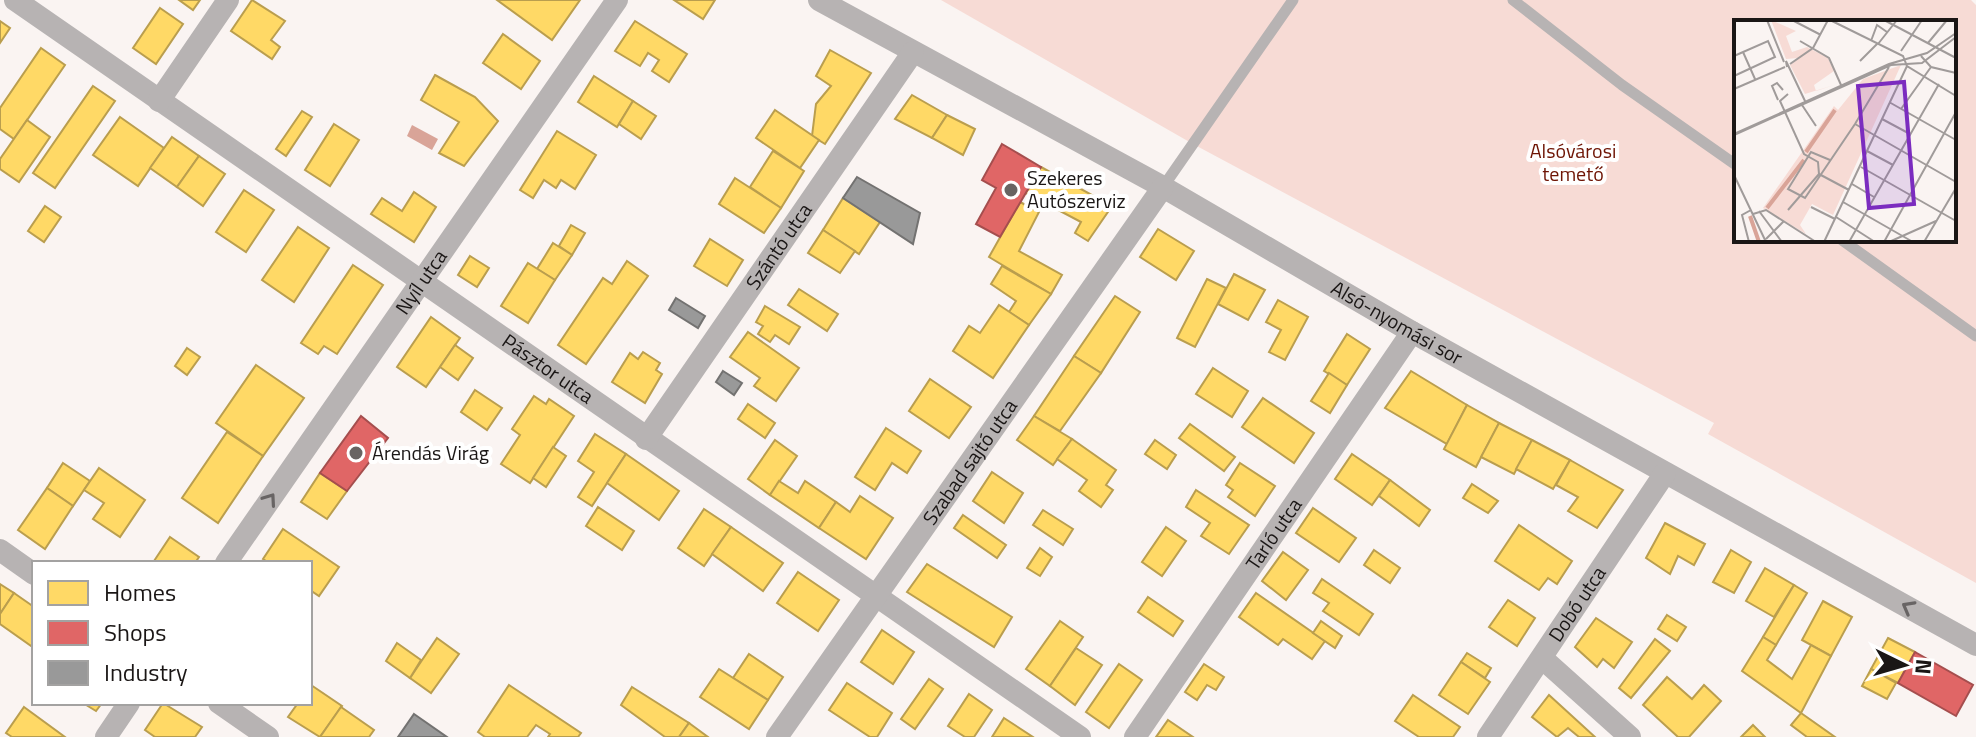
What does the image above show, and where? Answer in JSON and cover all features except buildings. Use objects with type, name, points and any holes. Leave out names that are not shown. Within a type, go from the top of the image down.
[{"type":"street","name":"Pásztor utca","points":[[15,0],[1080,737]]},
{"type":"street","points":[[159,101],[228,0]]},
{"type":"street","name":"Nyíl utca","points":[[227,561],[617,0]]},
{"type":"street","name":"Alsó-nyomási sor","points":[[819,0],[1163,187],[1412,332],[1976,645]]},
{"type":"street","name":"Szántó utca","points":[[646,439],[913,52]]},
{"type":"street","name":"Szabad sajtó utca","points":[[777,737],[1163,187]]},
{"type":"street","name":"Tarló utca","points":[[1135,737],[1412,332]]},
{"type":"street","name":"Dobó utca","points":[[1488,737],[1665,473]]},
{"type":"street","points":[[0,550],[32,573]]},
{"type":"street","points":[[1543,659],[1630,737]]},
{"type":"street","points":[[106,737],[128,705]]},
{"type":"street","points":[[222,705],[268,737]]},
{"type":"lane","points":[[1163,187],[1293,0]]},
{"type":"lane","points":[[1513,0],[1622,85],[1734,164]]},
{"type":"lane","points":[[1845,242],[1976,336]]},
{"type":"green space","name":"Alsóvárosi temető","points":[[941,0],[1971,0],[1976,5],[1976,583],[1708,434],[1714,423],[1193,144]]},
{"type":"shaded area","points":[[412,125],[438,139],[432,150],[407,136]]},
{"type":"place","name":"Szekeres Autószerviz","points":[[1011,190]]},
{"type":"place","name":"Árendás Virág","points":[[356,453]]}]
